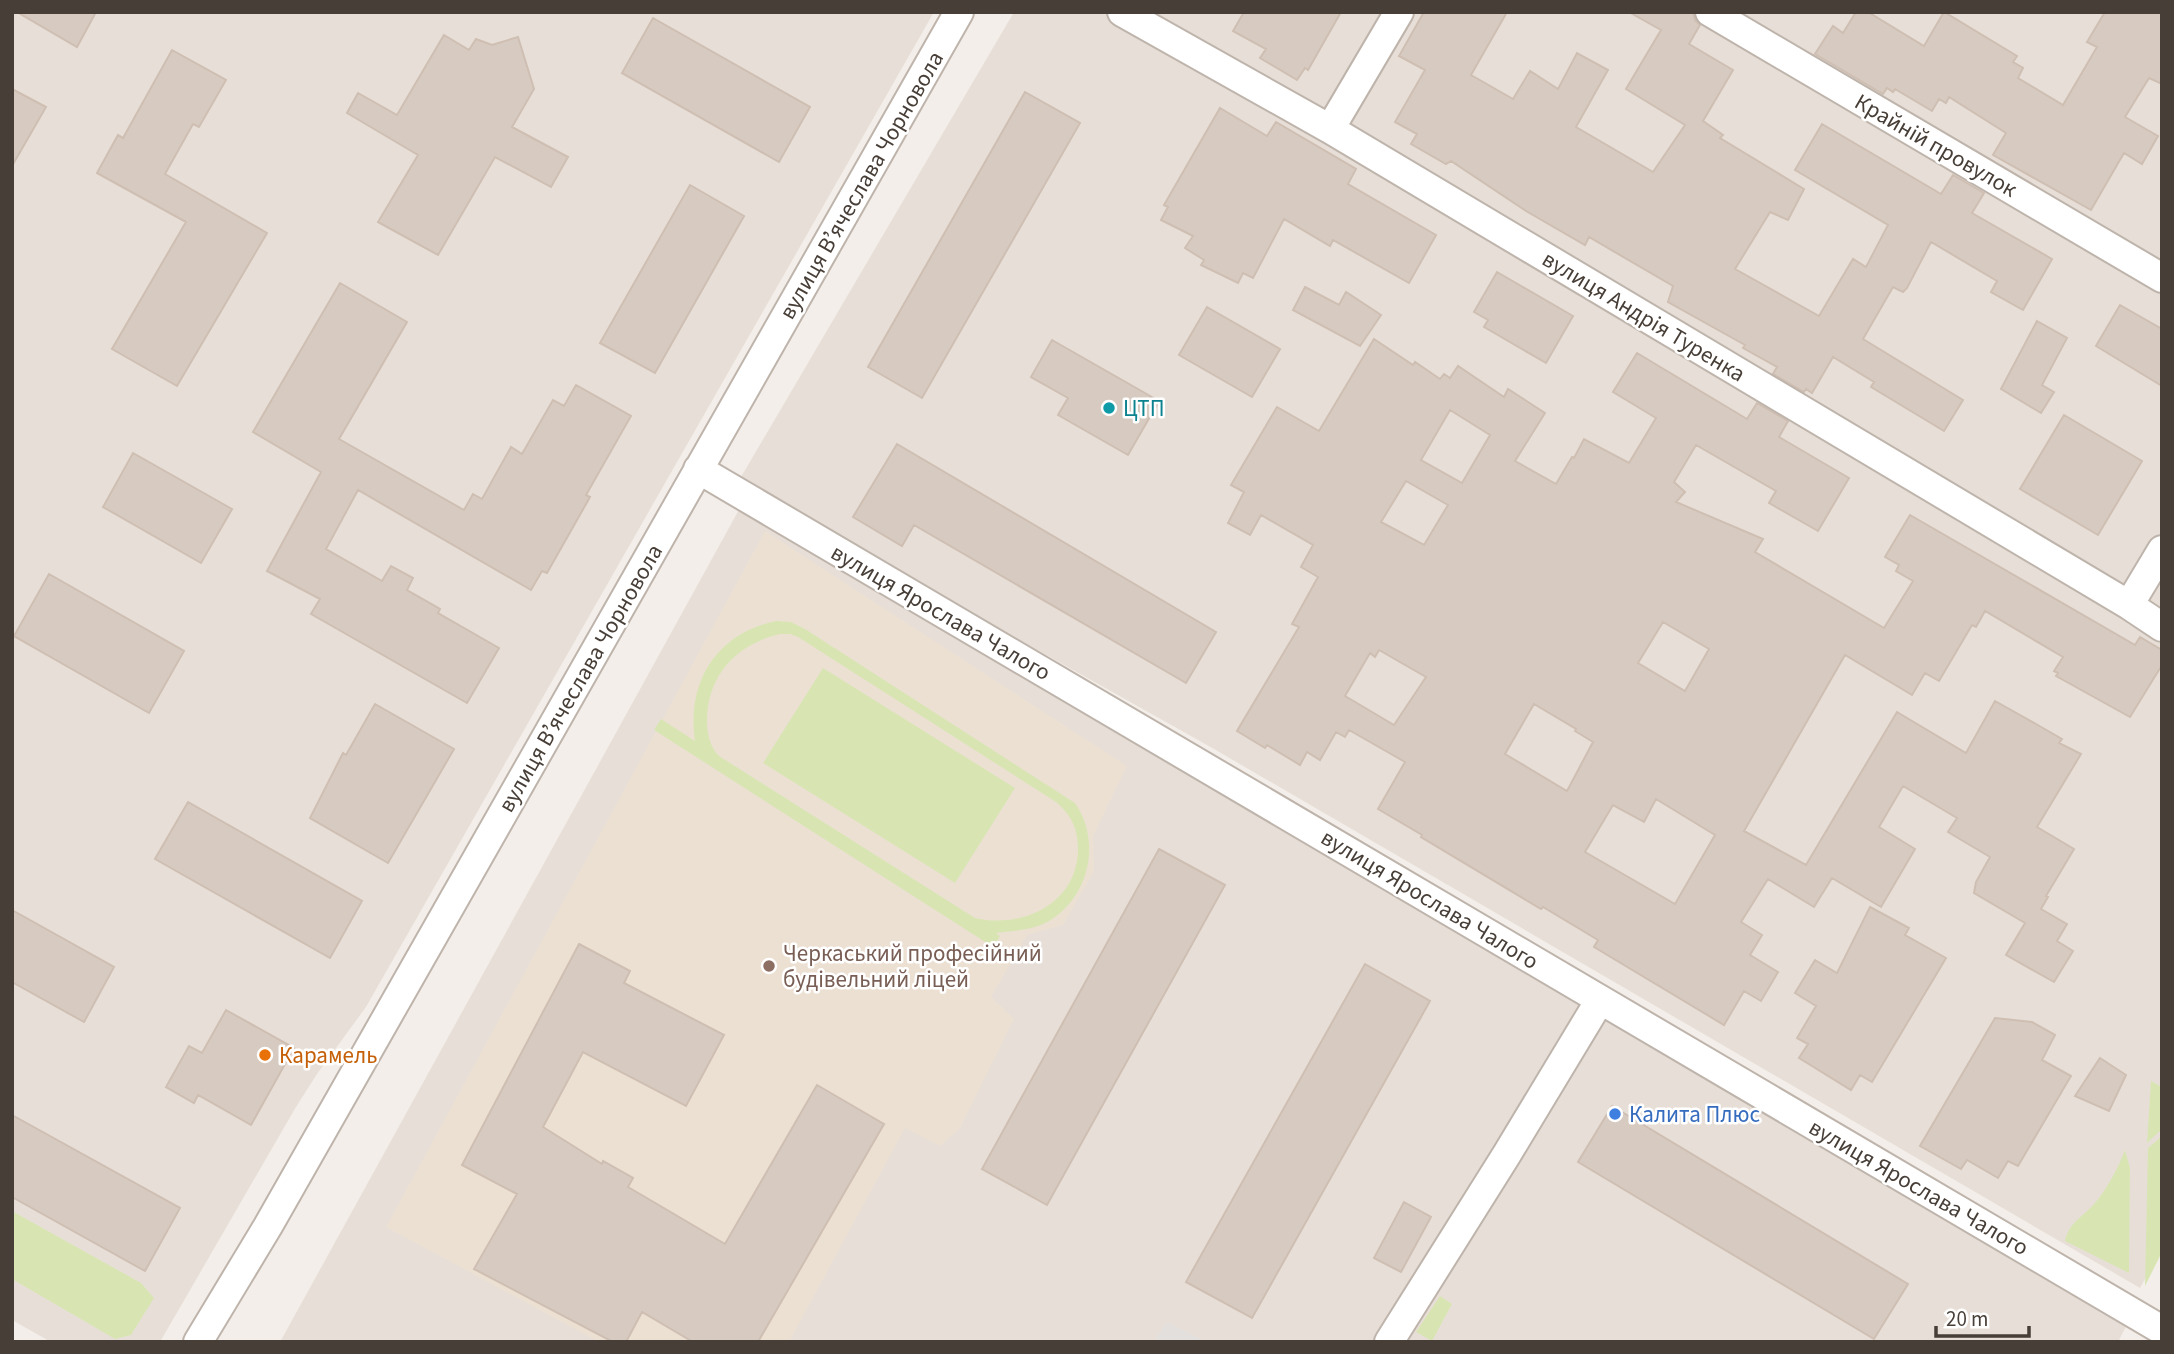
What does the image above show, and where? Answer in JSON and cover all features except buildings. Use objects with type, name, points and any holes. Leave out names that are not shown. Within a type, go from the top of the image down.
[{"type":"street","name":"вулиця Вʼячеслава Чорновола","points":[[198,1342],[268,1226],[960,12]]},
{"type":"street","name":"вулиця Андрія Туренка","points":[[1122,12],[1330,129],[2162,627]]},
{"type":"street","points":[[1330,129],[1399,12]]},
{"type":"street","name":"Крайній провулок","points":[[1710,12],[2162,278]]},
{"type":"street","name":"вулиця Ярослава Чалого","points":[[698,469],[2162,1330]]},
{"type":"street","points":[[2129,605],[2162,550]]},
{"type":"street","points":[[1389,1342],[1600,1000]]},
{"type":"shaded area","points":[[12,12],[934,12],[366,1007],[296,1107],[160,1342],[51,1342],[12,1320]]},
{"type":"shaded area","points":[[1014,12],[2162,12],[2162,1248],[2140,1288],[1214,749],[738,482]]},
{"type":"shaded area","points":[[746,497],[2133,1313],[2118,1342],[280,1342]]},
{"type":"shaded area","name":"Черкаський професійний будівельний ліцей","points":[[765,531],[1127,766],[1093,836],[1094,871],[1063,925],[1027,935],[991,997],[1014,1019],[960,1128],[940,1146],[905,1128],[789,1342],[599,1342],[386,1227]]},
{"type":"shaded area","points":[[1167,1322],[1207,1342],[1154,1342]]},
{"type":"green space","points":[[776,621],[791,622],[805,629],[1075,803],[1088,835],[1089,851],[1082,883],[1063,911],[1036,926],[996,933],[1000,936],[993,947],[654,730],[661,719],[695,741],[693,719],[701,680],[722,649],[755,627]],"holes":[[[780,634],[790,634],[1062,807],[1073,823],[1078,850],[1075,869],[1068,885],[1057,898],[1028,916],[1011,920],[975,918],[719,756],[710,740],[707,721],[708,704],[719,676],[727,664],[750,645]]]},
{"type":"green space","points":[[823,668],[1015,788],[955,883],[763,763]]},
{"type":"green space","points":[[2151,1081],[2162,1087],[2162,1129],[2147,1143]]},
{"type":"green space","points":[[2162,1136],[2162,1252],[2145,1286],[2148,1148]]},
{"type":"green space","points":[[2125,1150],[2130,1168],[2129,1273],[2065,1241],[2073,1224],[2104,1191]]},
{"type":"green space","points":[[12,1211],[141,1283],[154,1298],[131,1335],[115,1339],[12,1279]]},
{"type":"green space","points":[[1440,1296],[1452,1304],[1432,1341],[1416,1332]]},
{"type":"place","name":"ЦТП","points":[[1109,408]]},
{"type":"place","name":"Черкаський професійний будівельний ліцей","points":[[769,966]]},
{"type":"place","name":"Карамель","points":[[265,1055]]},
{"type":"place","name":"Калита Плюс","points":[[1615,1114]]}]
